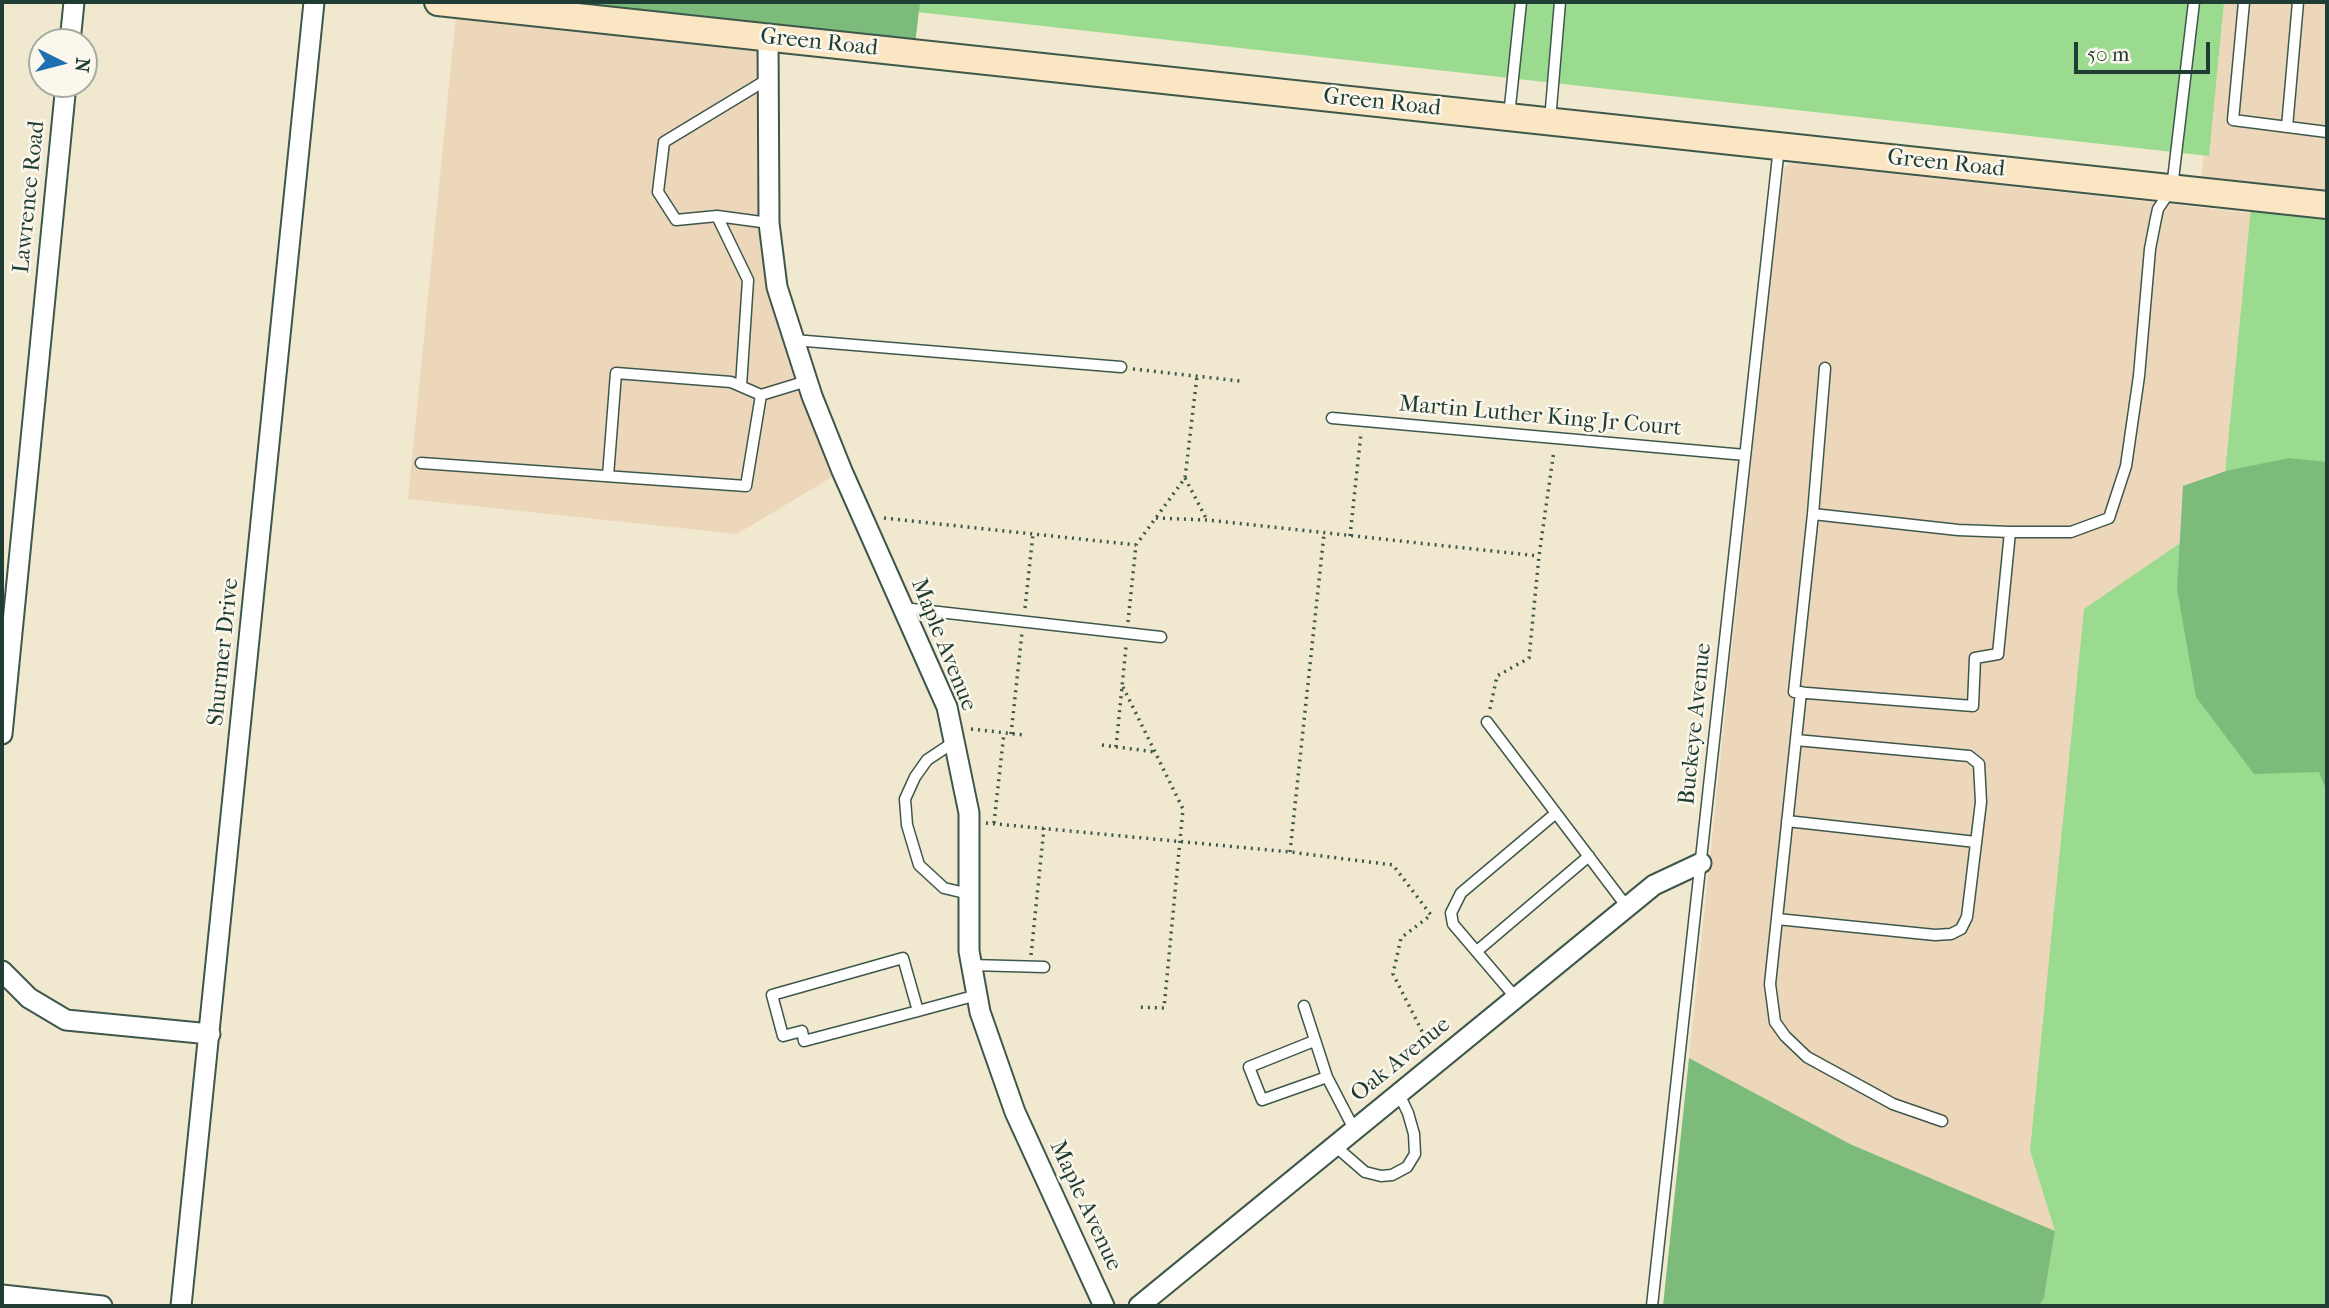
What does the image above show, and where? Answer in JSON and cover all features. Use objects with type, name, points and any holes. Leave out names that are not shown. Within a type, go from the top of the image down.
[{"type":"main road","name":"Green Road","points":[[438,2],[2327,205]]},
{"type":"street","points":[[71,28],[74,2]]},
{"type":"street","name":"Shurmer Drive","points":[[181,1306],[314,2]]},
{"type":"street","name":"Maple Avenue","points":[[768,37],[769,223],[777,287],[807,381],[862,516],[947,708],[970,821],[968,951],[980,1012],[1015,1112],[1104,1306]]},
{"type":"street","name":"Lawrence Road","points":[[2,733],[65,98]]},
{"type":"street","name":"Oak Avenue","points":[[1139,1306],[1627,906],[1654,885],[1700,863]]},
{"type":"street","points":[[2,971],[29,998],[66,1020],[210,1034]]},
{"type":"street","points":[[2,1295],[102,1306]]},
{"type":"lane","points":[[1509,117],[1521,2]]},
{"type":"lane","points":[[1550,121],[1560,2]]},
{"type":"lane","points":[[1813,514],[1958,530],[2010,532],[2071,532],[2109,518],[2126,466],[2139,376],[2150,249],[2158,209],[2172,188],[2194,2]]},
{"type":"lane","points":[[2244,2],[2233,120],[2327,132]]},
{"type":"lane","points":[[2287,127],[2298,2]]},
{"type":"lane","points":[[768,79],[664,142],[658,192],[676,220],[717,216],[769,223]]},
{"type":"lane","name":"Buckeye Avenue","points":[[1652,1306],[1779,146]]},
{"type":"lane","points":[[717,216],[748,280],[741,386]]},
{"type":"lane","points":[[794,340],[1121,367]]},
{"type":"lane","points":[[1825,368],[1794,692],[1973,706],[1975,658],[1998,654],[2010,532]]},
{"type":"lane","points":[[608,476],[616,373],[731,382],[761,395],[807,381]]},
{"type":"lane","points":[[421,463],[746,486],[761,395]]},
{"type":"lane","name":"Martin Luther King Jr Court","points":[[1332,418],[1745,455]]},
{"type":"lane","points":[[903,608],[1161,637]]},
{"type":"lane","points":[[1801,692],[1770,984],[1775,1022],[1785,1036],[1808,1057],[1893,1104],[1942,1121]]},
{"type":"lane","points":[[1487,722],[1627,906]]},
{"type":"lane","points":[[953,734],[927,760],[915,777],[905,799],[907,825],[919,865],[944,888],[969,894]]},
{"type":"lane","points":[[1777,919],[1935,935],[1951,934],[1961,929],[1967,917],[1976,842],[1982,784],[1979,764],[1969,756],[1796,740]]},
{"type":"lane","points":[[1516,998],[1453,923],[1451,913],[1461,893],[1556,813]]},
{"type":"lane","points":[[1787,821],[1976,842]]},
{"type":"lane","points":[[1477,951],[1589,856]]},
{"type":"lane","points":[[918,1011],[903,958],[772,995],[783,1036],[802,1031],[804,1041],[918,1011],[977,995]]},
{"type":"lane","points":[[971,965],[1044,967]]},
{"type":"lane","points":[[1304,1006],[1327,1077],[1354,1129]]},
{"type":"lane","points":[[1314,1041],[1249,1067],[1262,1100],[1327,1077]]},
{"type":"lane","points":[[1335,1146],[1366,1172],[1381,1176],[1392,1175],[1406,1167],[1415,1154],[1414,1134],[1399,1094]]},
{"type":"path","points":[[1121,367],[1240,381]]},
{"type":"path","points":[[862,516],[1136,545],[1185,478],[1197,376]]},
{"type":"path","points":[[1350,536],[1363,421]]},
{"type":"path","points":[[1487,722],[1497,676],[1529,657],[1539,556],[1556,438]]},
{"type":"path","points":[[1185,478],[1207,520]]},
{"type":"path","points":[[1156,518],[1207,520],[1539,556]]},
{"type":"path","points":[[1290,852],[1324,534]]},
{"type":"path","points":[[1122,685],[1183,809],[1164,1008],[1136,1007]]},
{"type":"path","points":[[995,824],[1004,733]]},
{"type":"path","points":[[953,734],[1024,735]]},
{"type":"path","points":[[1102,745],[1155,752]]},
{"type":"path","points":[[970,821],[1290,852],[1393,865],[1431,915],[1401,938],[1393,974],[1437,1062]]},
{"type":"path","points":[[1030,967],[1044,828]]},
{"type":"shaded area","points":[[2220,2],[2327,2],[2327,1306],[2030,1151],[2055,1231],[1850,1144],[1689,1058],[1777,215],[1785,167],[1792,163],[2250,213],[2252,197],[2200,191]]},
{"type":"shaded area","points":[[457,4],[768,37],[777,287],[842,471],[737,534],[408,499]]},
{"type":"green space","points":[[575,2],[920,2],[914,53],[574,17]]},
{"type":"green space","points":[[918,2],[2224,2],[2209,156],[917,12]]},
{"type":"green space","points":[[2252,197],[2327,205],[2327,1306],[2039,1306],[2044,1298],[2055,1231],[2030,1151],[2084,609],[2221,515]]},
{"type":"green space","points":[[2289,458],[2327,462],[2327,792],[2319,772],[2254,774],[2196,697],[2177,589],[2183,486],[2226,471]]},
{"type":"green space","points":[[1689,1058],[1850,1144],[2055,1231],[2044,1298],[2039,1306],[1663,1306]]}]
